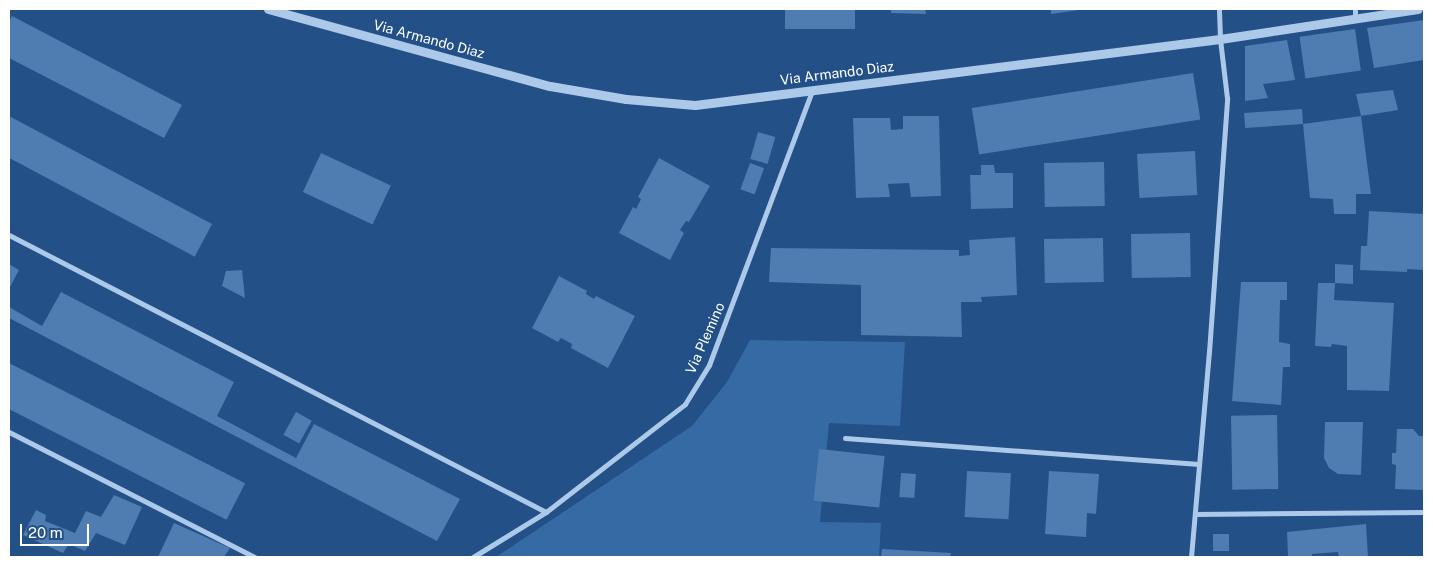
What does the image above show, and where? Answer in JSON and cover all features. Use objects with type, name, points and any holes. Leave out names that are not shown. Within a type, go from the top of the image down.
[{"type":"street","name":"Via Armando Diaz","points":[[268,9],[550,86],[626,99],[695,104],[1220,39],[1355,13],[1418,9]]},
{"type":"street","points":[[1191,557],[1228,98],[1220,39],[1220,9]]},
{"type":"street","name":"Via Plemino","points":[[473,557],[546,512],[685,404],[709,365],[812,91]]},
{"type":"street","points":[[9,235],[546,512]]},
{"type":"street","points":[[9,432],[254,557]]},
{"type":"street","points":[[845,438],[1199,464]]},
{"type":"street","points":[[1194,514],[1424,512]]},
{"type":"shaded area","points":[[750,340],[905,342],[900,426],[829,423],[820,522],[881,523],[879,557],[496,557],[692,426],[727,382]]},
{"type":"building","points":[[785,9],[855,9],[855,29],[785,29]]},
{"type":"building","points":[[891,9],[925,9],[926,14],[891,13]]},
{"type":"building","points":[[1051,9],[1078,9],[1079,10],[1051,14]]},
{"type":"building","points":[[12,16],[182,105],[164,138],[9,58],[9,22]]},
{"type":"building","points":[[1424,20],[1424,60],[1374,68],[1367,28]]},
{"type":"building","points":[[1355,29],[1361,71],[1305,78],[1300,37]]},
{"type":"building","points":[[1287,40],[1295,80],[1263,84],[1268,98],[1245,101],[1245,46]]},
{"type":"building","points":[[1193,73],[1200,119],[979,154],[972,108]]},
{"type":"building","points":[[1393,90],[1398,110],[1361,116],[1356,94]]},
{"type":"building","points":[[1302,109],[1303,124],[1245,128],[1244,113]]},
{"type":"building","points":[[9,116],[212,224],[195,257],[9,158]]},
{"type":"building","points":[[903,116],[939,116],[941,196],[911,197],[909,183],[888,184],[890,197],[856,198],[853,118],[890,118],[891,130],[903,129]]},
{"type":"building","points":[[1361,116],[1371,194],[1356,194],[1356,214],[1334,214],[1333,199],[1310,198],[1303,124]]},
{"type":"building","points":[[758,132],[775,137],[768,164],[750,159]]},
{"type":"building","points":[[1195,151],[1197,195],[1139,198],[1137,154]]},
{"type":"building","points":[[321,153],[391,186],[373,225],[303,192]]},
{"type":"building","points":[[659,158],[710,186],[689,222],[686,221],[680,230],[684,233],[670,260],[619,233],[633,207],[636,209],[641,199],[638,197]]},
{"type":"building","points":[[1104,162],[1105,206],[1045,207],[1044,163]]},
{"type":"building","points":[[750,163],[764,168],[755,194],[740,189]]},
{"type":"building","points":[[981,165],[994,165],[995,173],[1013,173],[1013,208],[971,209],[970,175],[981,175]]},
{"type":"building","points":[[1369,211],[1424,214],[1424,270],[1407,269],[1407,272],[1360,270],[1361,246],[1367,246]]},
{"type":"building","points":[[1190,233],[1191,277],[1132,278],[1131,234]]},
{"type":"building","points":[[1015,237],[1017,295],[981,297],[982,302],[961,302],[962,337],[861,335],[861,285],[769,282],[771,248],[959,250],[959,256],[970,255],[969,240]]},
{"type":"building","points":[[1103,238],[1104,282],[1045,283],[1044,239]]},
{"type":"building","points":[[9,264],[19,270],[9,289]]},
{"type":"building","points":[[1335,264],[1353,265],[1353,284],[1335,283]]},
{"type":"building","points":[[242,270],[245,298],[222,286],[226,271]]},
{"type":"building","points":[[559,276],[587,291],[586,294],[594,299],[596,296],[635,316],[608,368],[571,348],[572,344],[561,338],[558,342],[532,328]]},
{"type":"building","points":[[1241,282],[1287,282],[1287,300],[1280,300],[1279,342],[1290,344],[1290,367],[1283,367],[1281,405],[1232,401]]},
{"type":"building","points":[[1318,283],[1335,283],[1334,300],[1394,303],[1389,391],[1347,390],[1347,346],[1332,344],[1331,347],[1315,346]]},
{"type":"building","points":[[61,292],[234,382],[217,416],[296,458],[314,424],[460,499],[437,541],[9,318],[9,307],[42,326]]},
{"type":"building","points":[[9,363],[245,483],[227,520],[9,409]]},
{"type":"building","points":[[296,412],[312,421],[299,443],[283,435]]},
{"type":"building","points":[[1277,415],[1278,489],[1232,490],[1231,416]]},
{"type":"building","points":[[1325,422],[1363,422],[1361,475],[1338,474],[1329,468],[1324,458]]},
{"type":"building","points":[[1397,429],[1413,429],[1419,436],[1424,436],[1424,490],[1395,489],[1396,465],[1392,464],[1392,453],[1396,453]]},
{"type":"building","points":[[819,449],[885,456],[879,508],[814,501]]},
{"type":"building","points":[[967,471],[1011,473],[1009,519],[965,517]]},
{"type":"building","points":[[1049,471],[1099,474],[1096,514],[1087,513],[1086,537],[1045,534]]},
{"type":"building","points":[[901,473],[916,474],[914,498],[899,497]]},
{"type":"building","points":[[114,495],[142,507],[125,545],[96,533],[85,551],[69,544],[63,553],[23,535],[36,510],[46,515],[45,521],[75,533],[86,511],[101,517]]},
{"type":"building","points":[[174,523],[230,548],[224,557],[158,557]]},
{"type":"building","points":[[1366,524],[1368,557],[1339,557],[1338,552],[1312,554],[1312,557],[1288,557],[1287,532]]},
{"type":"building","points":[[1213,534],[1229,534],[1229,551],[1213,551]]},
{"type":"building","points":[[882,549],[951,553],[950,557],[881,557]]}]
